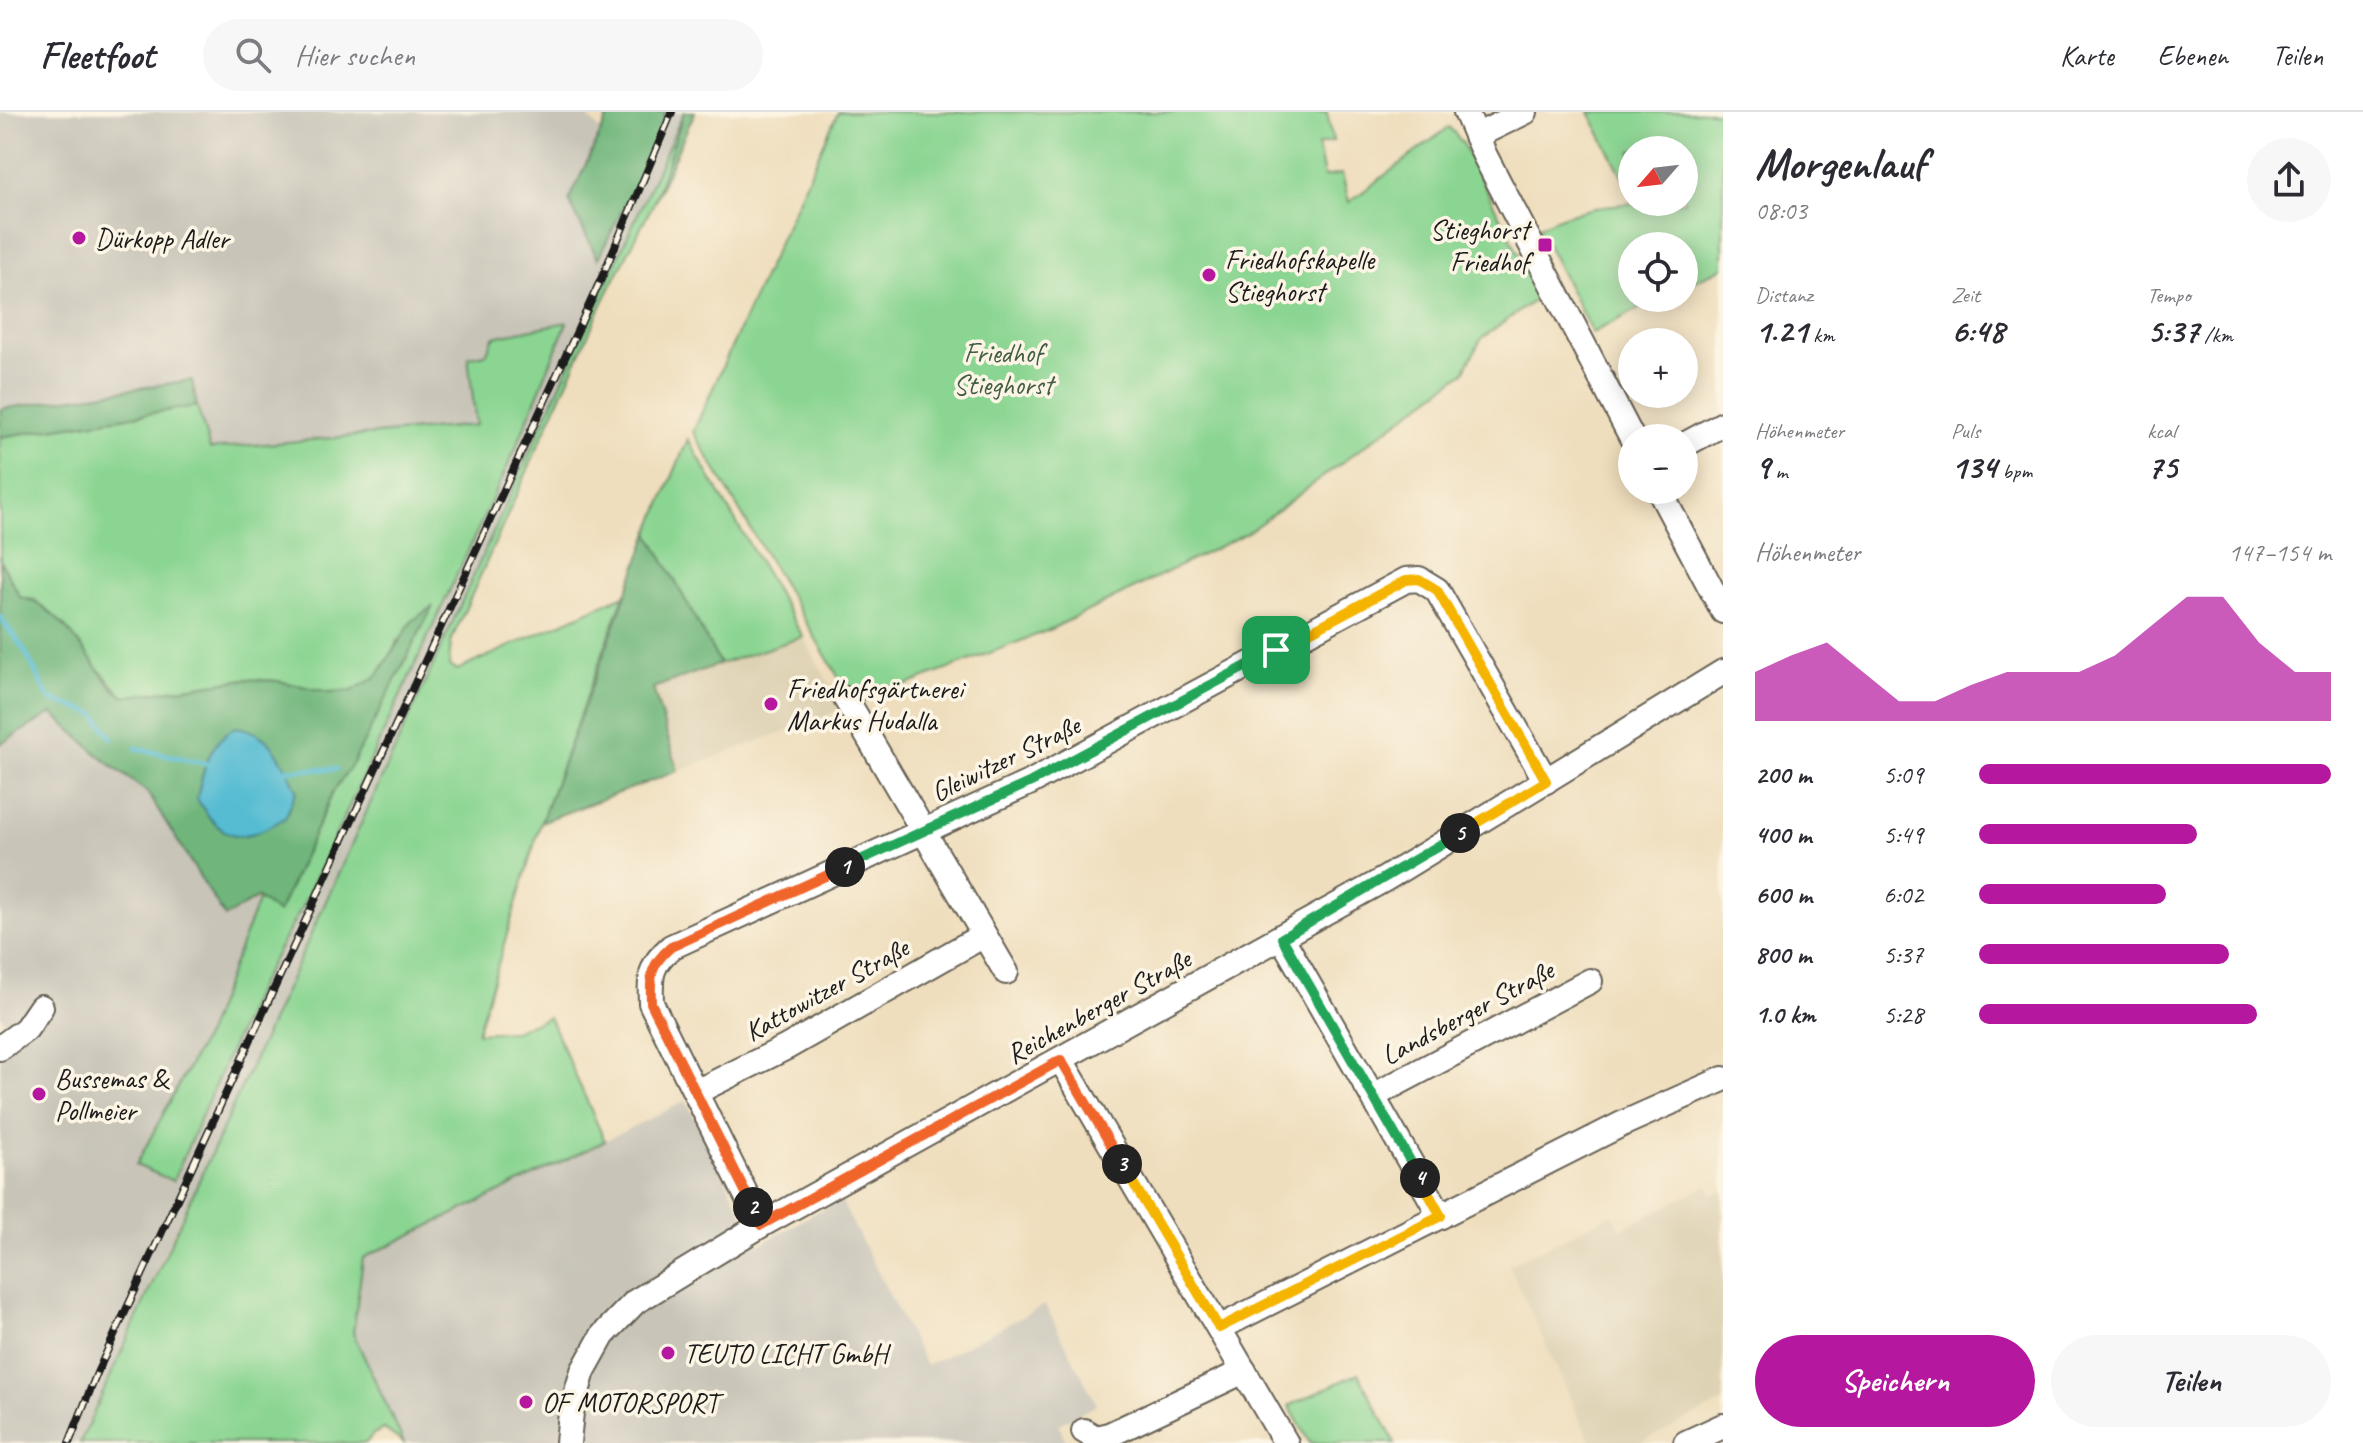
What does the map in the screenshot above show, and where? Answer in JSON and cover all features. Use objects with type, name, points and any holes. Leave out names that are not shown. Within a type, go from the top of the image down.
[{"type":"street","points":[[1466,112],[1625,424]]},
{"type":"street","points":[[1476,136],[1525,112]]},
{"type":"street","points":[[1698,437],[1723,424]]},
{"type":"street","points":[[1666,504],[1723,611]]},
{"type":"street","name":"Gleiwitzer Straße","points":[[761,1225],[651,1003],[650,982],[655,961],[671,947],[1031,782],[1393,586],[1419,579],[1437,590],[1546,781]]},
{"type":"street","name":"Reichenberger Straße","points":[[568,1443],[571,1412],[583,1371],[603,1335],[635,1302],[761,1225],[1282,938],[1723,672]]},
{"type":"street","points":[[846,699],[1006,972]]},
{"type":"street","name":"Kattowitzer Straße","points":[[696,1092],[787,1047],[984,935]]},
{"type":"street","name":"Landsberger Straße","points":[[1282,938],[1441,1216]]},
{"type":"street","name":"Landsberger Straße","points":[[1373,1096],[1590,981]]},
{"type":"street","points":[[0,1048],[26,1029],[41,1007]]},
{"type":"street","points":[[1061,1060],[1286,1443]]},
{"type":"street","points":[[1219,1328],[1622,1124],[1723,1079]]},
{"type":"street","points":[[1084,1431],[1096,1438],[1109,1435],[1244,1371]]},
{"type":"street","points":[[1686,1443],[1723,1426]]},
{"type":"shaded area","points":[[0,112],[583,112],[600,130],[569,201],[647,112],[695,112],[556,395],[272,1027],[163,1255],[80,1443],[0,1443],[0,1034],[9,1028],[0,1014],[0,744],[51,713],[103,759],[147,792],[225,917],[259,899],[206,1034],[137,1164],[173,1181],[258,987],[514,438],[486,354],[468,357],[476,425],[400,434],[210,449],[191,380],[0,409]]},
{"type":"shaded area","points":[[803,637],[844,709],[678,771],[653,688]]},
{"type":"shaded area","points":[[686,1101],[759,1245],[840,1199],[926,1366],[1045,1305],[1097,1405],[1058,1424],[1067,1443],[404,1443],[353,1333],[363,1258]]},
{"type":"shaded area","points":[[1708,1185],[1712,1195],[1723,1191],[1723,1402],[1639,1443],[1591,1443],[1509,1265],[1612,1214],[1621,1229]]},
{"type":"green space","points":[[610,112],[666,112],[643,169],[598,259],[569,201]]},
{"type":"green space","points":[[684,112],[654,202],[602,304],[451,641],[449,666],[457,670],[624,595],[541,822],[477,1033],[514,1031],[549,1017],[605,1141],[363,1258],[353,1333],[404,1443],[384,1429],[373,1434],[366,1443],[80,1443]]},
{"type":"green space","points":[[684,112],[695,112],[654,202]]},
{"type":"green space","name":"Friedhof Stieghorst","points":[[838,112],[1327,112],[1333,141],[1318,145],[1324,177],[1342,174],[1349,202],[1449,127],[1462,142],[1540,296],[1481,339],[1464,372],[1247,533],[1049,630],[855,705],[693,432]]},
{"type":"green space","points":[[1589,112],[1723,112],[1723,268],[1698,280],[1698,232],[1618,232],[1618,312],[1633,312],[1592,333],[1538,227],[1573,213],[1618,205],[1618,216],[1698,216],[1698,136],[1618,136],[1618,168]]},
{"type":"green space","points":[[567,322],[516,448],[304,903],[258,987],[173,1181],[136,1165],[206,1034],[259,899],[278,913],[333,792],[408,656],[397,641],[387,665],[377,676],[352,691],[329,692],[278,681],[245,679],[124,697],[35,600],[21,598],[0,560],[0,437],[197,406],[210,449],[476,425],[468,357],[486,354],[494,337]]},
{"type":"green space","points":[[192,380],[197,406],[0,437],[0,409]]},
{"type":"green space","points":[[688,439],[803,637],[720,664],[649,533]]},
{"type":"green space","points":[[649,533],[720,664],[653,688],[678,771],[541,822]]},
{"type":"green space","points":[[0,560],[20,597],[34,602],[60,622],[112,687],[124,697],[245,679],[278,681],[329,692],[352,691],[377,676],[412,621],[433,606],[353,763],[333,792],[278,913],[257,898],[225,917],[147,792],[103,759],[52,713],[0,744]]},
{"type":"green space","points":[[1358,1373],[1395,1443],[1310,1443],[1289,1406]]},
{"type":"water","points":[[235,727],[258,734],[267,741],[281,758],[297,790],[285,818],[245,835],[225,831],[206,814],[197,799],[213,749]]},
{"type":"waterway","points":[[0,617],[25,651],[49,699],[95,714],[112,738]]},
{"type":"waterway","points":[[136,748],[207,764]]},
{"type":"waterway","points":[[281,770],[336,769]]},
{"type":"railway","points":[[69,1443],[97,1373],[602,277],[672,112]]},
{"type":"place","name":"Dürkopp Adler","points":[[79,238]]},
{"type":"place","name":"Stieghorst Friedhof","points":[[1545,245]]},
{"type":"place","name":"Friedhofskapelle Stieghorst","points":[[1209,275]]},
{"type":"place","name":"Friedhofsgärtnerei Markus Hudalla","points":[[771,704]]},
{"type":"place","name":"Bussemas & Pollmeier","points":[[39,1094]]},
{"type":"place","name":"TEUTO LICHT GmbH","points":[[668,1353]]},
{"type":"place","name":"OF MOTORSPORT","points":[[526,1402]]},
{"type":"route","points":[[1406,580],[1429,582],[1437,590],[1546,781],[1282,938],[1441,1216],[1219,1328],[1061,1060],[761,1225],[651,1003],[650,982],[655,961],[671,947],[1031,782],[1276,650],[1406,580]]}]
